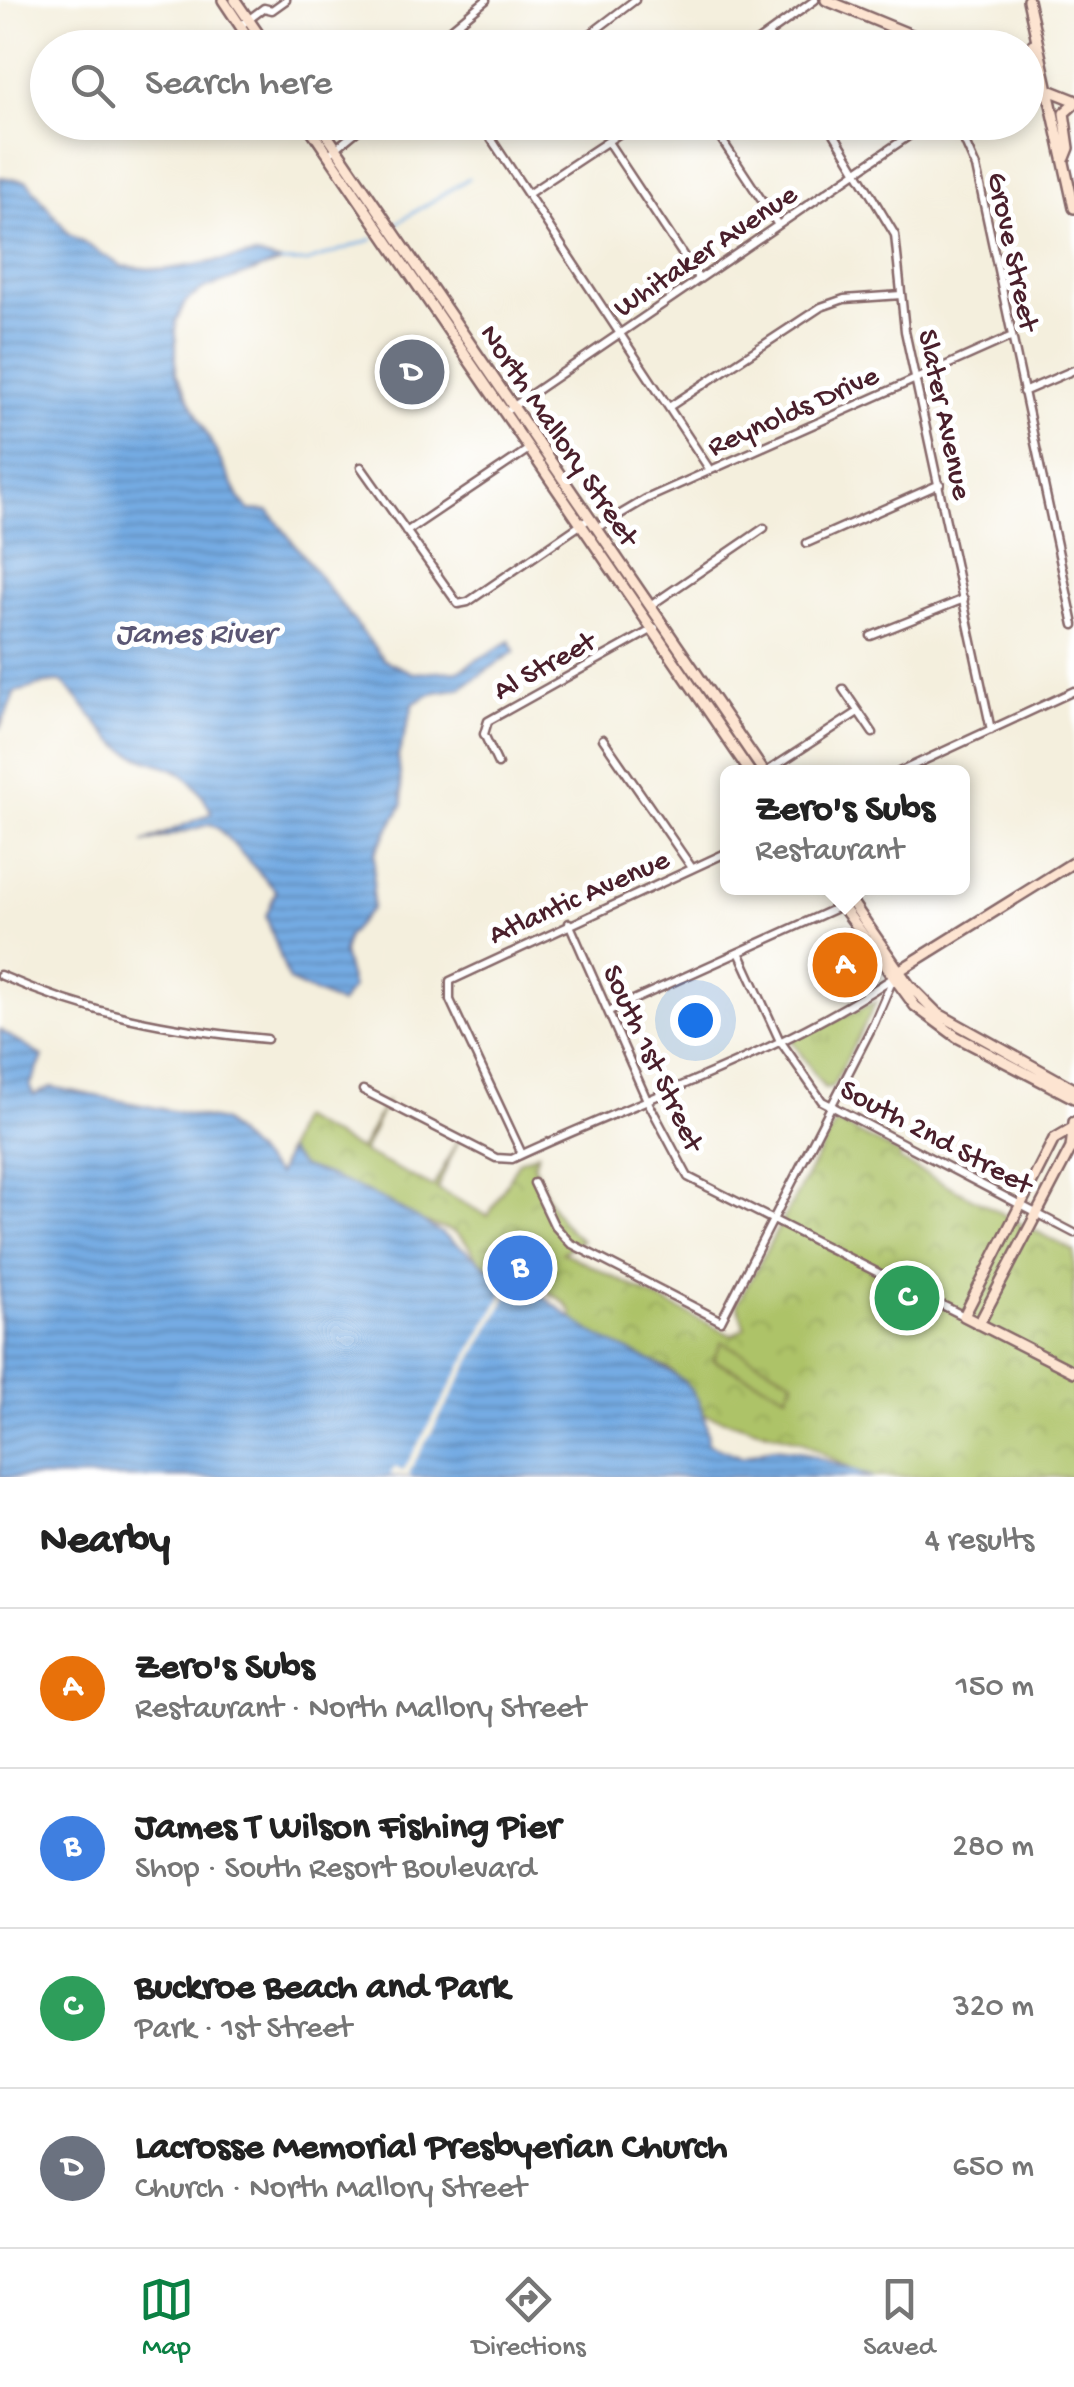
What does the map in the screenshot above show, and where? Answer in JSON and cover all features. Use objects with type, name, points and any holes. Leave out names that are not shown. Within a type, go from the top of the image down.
[{"type":"main road","points":[[223,0],[251,30]]},
{"type":"main road","points":[[235,0],[247,30]]},
{"type":"main road","points":[[826,0],[899,30]]},
{"type":"main road","points":[[1028,0],[1034,30]]},
{"type":"main road","points":[[1044,76],[1074,208]]},
{"type":"main road","points":[[1044,88],[1074,102],[1063,117],[1069,148],[1064,161]]},
{"type":"main road","name":"North Mallory Street","points":[[322,140],[585,522],[745,765]]},
{"type":"main road","name":"North Mallory Street","points":[[326,140],[332,152]]},
{"type":"main road","name":"North Mallory Street","points":[[508,410],[529,448],[585,522],[596,529],[649,607],[656,627],[760,765]]},
{"type":"main road","points":[[895,974],[1074,862]]},
{"type":"main road","points":[[834,895],[895,974],[925,1003],[957,1028],[1074,1089]]},
{"type":"main road","points":[[846,895],[916,1006],[946,1030],[1074,1098]]},
{"type":"main road","points":[[1072,1126],[1054,1139],[964,1316],[1074,1372]]},
{"type":"main road","points":[[979,1324],[1071,1148],[1072,1126]]},
{"type":"street","points":[[244,23],[264,4],[272,10],[286,0]]},
{"type":"street","points":[[450,30],[486,0]]},
{"type":"street","points":[[595,30],[634,0]]},
{"type":"street","points":[[774,30],[815,0]]},
{"type":"street","points":[[332,152],[346,140]]},
{"type":"street","points":[[492,140],[710,470]]},
{"type":"street","points":[[528,194],[611,140]]},
{"type":"street","points":[[722,140],[778,226]]},
{"type":"street","name":"Slater Avenue","points":[[839,140],[895,235],[916,379],[991,730]]},
{"type":"street","name":"Whitaker Avenue","points":[[508,410],[903,140]]},
{"type":"street","name":"Grove Street","points":[[964,140],[976,167],[1074,625]]},
{"type":"street","points":[[608,142],[699,279]]},
{"type":"street","points":[[669,407],[821,307],[844,300],[901,296]]},
{"type":"street","name":"Reynolds Drive","points":[[596,529],[646,499],[1010,337]]},
{"type":"street","points":[[1023,392],[1074,370]]},
{"type":"street","points":[[406,532],[529,448]]},
{"type":"street","points":[[361,467],[450,597],[463,604],[585,522]]},
{"type":"street","points":[[807,543],[940,484]]},
{"type":"street","points":[[649,607],[764,528]]},
{"type":"street","points":[[871,636],[964,599]]},
{"type":"street","name":"Al Street","points":[[498,764],[484,734],[488,721],[656,627]]},
{"type":"street","points":[[843,689],[873,733]]},
{"type":"street","points":[[914,765],[1074,691]]},
{"type":"street","points":[[776,765],[858,712]]},
{"type":"street","points":[[604,739],[692,868]]},
{"type":"street","name":"Atlantic Avenue","points":[[522,1154],[450,1000],[450,981],[720,856]]},
{"type":"street","points":[[608,1010],[841,906]]},
{"type":"street","name":"South 1st Street","points":[[569,924],[647,1100],[688,1178],[964,1316]]},
{"type":"street","name":"South 2nd Street","points":[[739,952],[779,1039],[822,1102],[1074,1233]]},
{"type":"street","points":[[364,1090],[496,1158],[522,1154],[864,998],[895,974]]},
{"type":"street","points":[[534,1183],[554,1225],[570,1243],[721,1321],[895,974]]},
{"type":"street","points":[[0,976],[100,1014],[187,1032],[267,1039]]},
{"type":"green space","points":[[877,1001],[832,1087],[824,1088],[791,1039]]},
{"type":"green space","points":[[386,1101],[363,1152],[433,1187],[459,1138],[437,1189],[488,1216],[519,1161],[538,1153],[534,1165],[547,1197],[558,1216],[582,1240],[563,1252],[731,1335],[745,1328],[737,1304],[836,1122],[901,1155],[899,1160],[1074,1251],[1074,1477],[865,1477],[801,1441],[688,1410],[679,1379],[671,1370],[570,1325],[573,1314],[566,1304],[545,1290],[485,1265],[454,1232],[277,1176],[298,1118],[360,1150]]},
{"type":"green space","points":[[722,1342],[793,1380],[787,1395],[713,1360]]},
{"type":"water","name":"James River","points":[[0,177],[27,181],[69,234],[122,266],[163,270],[256,255],[281,262],[204,289],[186,301],[176,321],[176,373],[240,499],[249,510],[269,511],[384,660],[413,673],[458,671],[510,641],[515,651],[461,688],[436,692],[414,703],[398,756],[403,804],[375,852],[372,908],[347,937],[343,953],[352,988],[340,1004],[289,981],[266,916],[276,891],[219,829],[211,824],[143,843],[212,813],[188,779],[114,741],[61,682],[15,692],[0,729]]},
{"type":"water","points":[[0,1030],[43,1057],[30,1086],[34,1095],[51,1087],[222,1121],[277,1175],[287,1151],[301,1166],[371,1194],[417,1219],[506,1280],[534,1289],[598,1336],[656,1363],[687,1384],[705,1419],[708,1444],[742,1457],[773,1448],[799,1451],[873,1477],[0,1477]]},
{"type":"pier","points":[[513,1276],[517,1279],[408,1474],[412,1477],[390,1475],[395,1467],[403,1471]]},
{"type":"waterway","points":[[397,223],[469,178]]},
{"type":"waterway","points":[[281,262],[306,262],[373,239]]},
{"type":"place","name":"Lacrosse Memorial Presbyerian Church","points":[[412,372]]},
{"type":"place","name":"Zero's Subs","points":[[845,965]]},
{"type":"place","name":"James T Wilson Fishing Pier","points":[[520,1268]]},
{"type":"place","name":"Buckroe Beach and Park","points":[[907,1298]]}]
